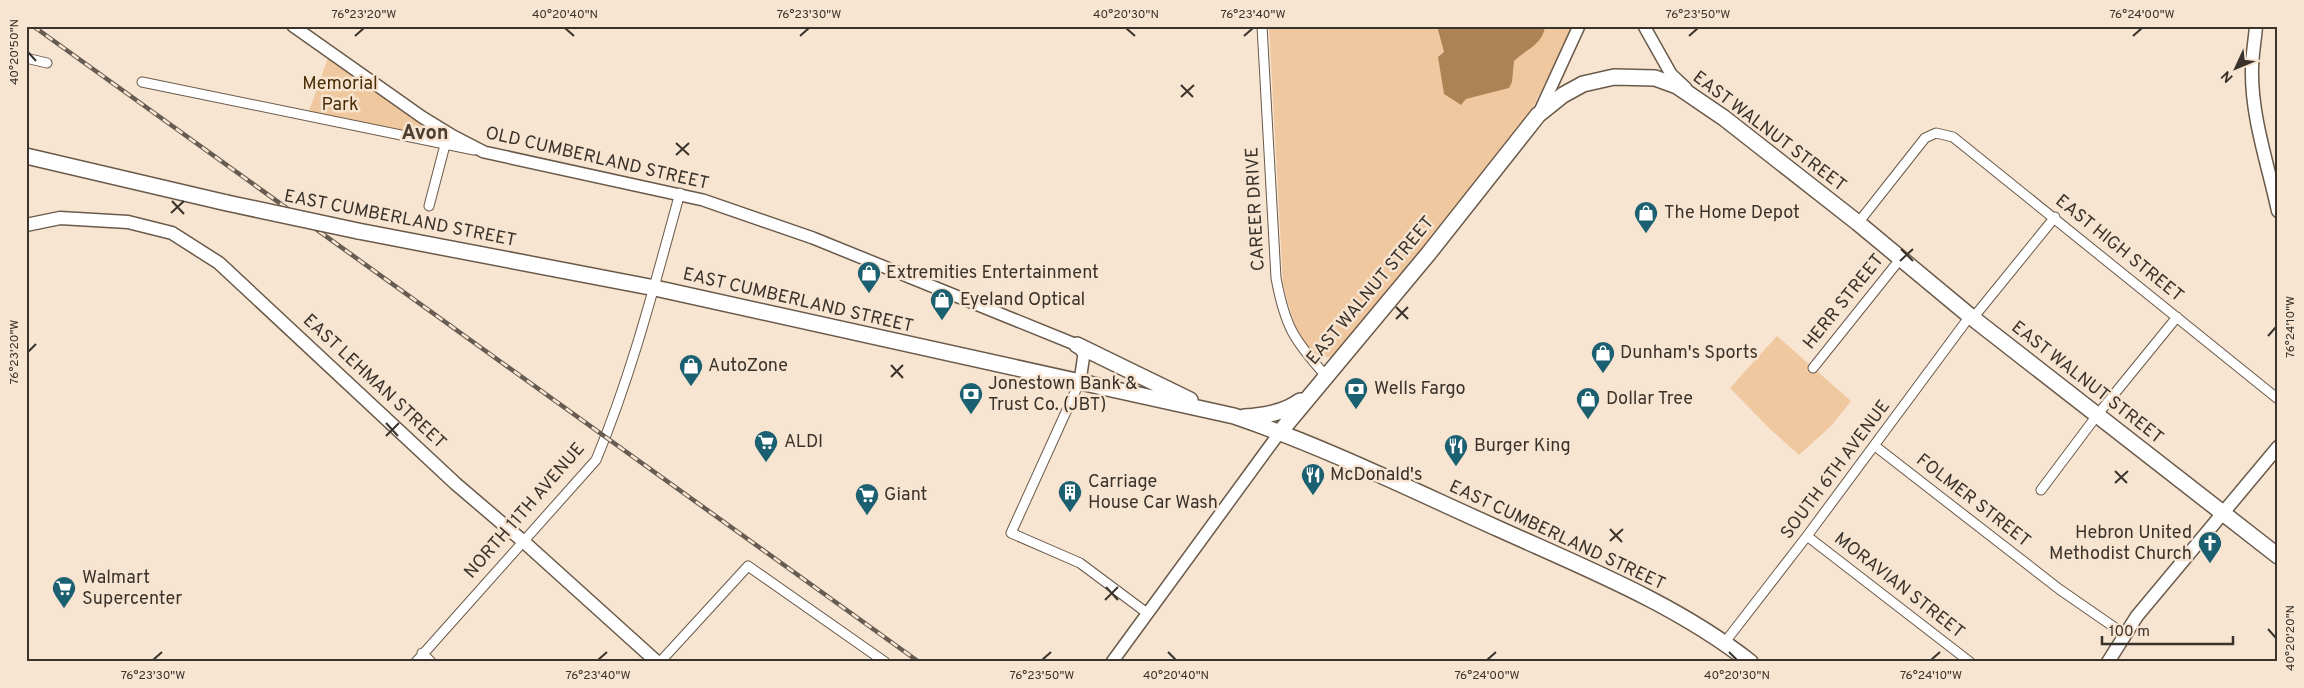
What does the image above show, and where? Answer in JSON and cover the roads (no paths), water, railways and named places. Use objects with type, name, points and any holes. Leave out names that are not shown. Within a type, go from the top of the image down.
[{"type":"highway","name":"EAST WALNUT STREET","points":[[1280,432],[1311,392],[1429,253],[1538,115],[1563,95],[1582,84],[1614,77],[1654,78],[1677,86],[1695,96],[1858,223],[1972,317],[2278,556]]},
{"type":"highway","name":"EAST CUMBERLAND STREET","points":[[26,156],[227,203],[358,231],[655,288],[1234,416],[1280,432],[1622,585],[1724,642],[1750,662]]},
{"type":"highway","points":[[1077,345],[1214,412]]},
{"type":"highway","points":[[1234,416],[1265,416],[1283,411],[1311,392]]},
{"type":"main road","points":[[2256,26],[2252,69],[2254,92],[2259,131],[2275,188],[2278,211]]},
{"type":"main road","name":"EAST LEHMAN STREET","points":[[26,225],[60,218],[128,222],[172,233],[219,263],[418,446],[456,484],[658,662]]},
{"type":"main road","points":[[2108,662],[2124,634],[2278,447]]},
{"type":"street","points":[[293,26],[422,117],[484,152]]},
{"type":"street","name":"CAREER DRIVE","points":[[1262,26],[1276,278],[1282,310],[1290,332],[1326,376]]},
{"type":"street","points":[[1538,115],[1579,26]]},
{"type":"street","points":[[1644,26],[1672,74],[1695,96]]},
{"type":"street","points":[[26,58],[47,63]]},
{"type":"street","name":"OLD CUMBERLAND STREET","points":[[142,82],[680,193],[813,238],[1077,345]]},
{"type":"street","name":"EAST HIGH STREET","points":[[1858,223],[1925,138],[1936,133],[1953,136],[2278,398]]},
{"type":"street","points":[[429,206],[445,145]]},
{"type":"street","name":"NORTH 11TH AVENUE","points":[[416,662],[422,653],[596,460],[611,422],[655,288],[680,193]]},
{"type":"street","name":"SOUTH 6TH AVENUE","points":[[1724,642],[1807,536],[1972,317],[2054,217]]},
{"type":"street","name":"HERR STREET","points":[[1812,368],[1901,258]]},
{"type":"street","points":[[2041,490],[2098,414],[2177,317]]},
{"type":"street","points":[[1077,345],[1084,354],[1080,381],[1011,532],[1080,563],[1148,613]]},
{"type":"street","points":[[1112,662],[1280,432]]},
{"type":"street","name":"FOLMER STREET","points":[[1875,446],[2059,589],[2124,634]]},
{"type":"street","name":"MORAVIAN STREET","points":[[1807,536],[1970,662]]},
{"type":"street","points":[[658,662],[748,566],[885,662]]},
{"type":"street","points":[[422,653],[432,662]]},
{"type":"railway","points":[[33,26],[919,662]]},
{"type":"place","name":"The Home Depot","points":[[1646,234]]},
{"type":"place","name":"Extremities Entertainment","points":[[869,294]]},
{"type":"place","name":"Eyeland Optical","points":[[942,321]]},
{"type":"place","name":"Dunham's Sports","points":[[1603,374]]},
{"type":"place","name":"AutoZone","points":[[691,387]]},
{"type":"place","name":"Wells Fargo","points":[[1356,410]]},
{"type":"place","name":"Jonestown Bank & Trust Co. (JBT)","points":[[971,415]]},
{"type":"place","name":"Dollar Tree","points":[[1588,420]]},
{"type":"place","name":"ALDI","points":[[766,463]]},
{"type":"place","name":"Burger King","points":[[1456,467]]},
{"type":"place","name":"McDonald's","points":[[1313,496]]},
{"type":"place","name":"Carriage House Car Wash","points":[[1070,513]]},
{"type":"place","name":"Giant","points":[[867,516]]},
{"type":"place","name":"Hebron United Methodist Church","points":[[2210,564]]},
{"type":"place","name":"Walmart Supercenter","points":[[64,609]]},
{"type":"district","name":"Avon","points":[[425,134]]},
{"type":"park label","name":"Memorial Park","points":[[340,94]]}]
